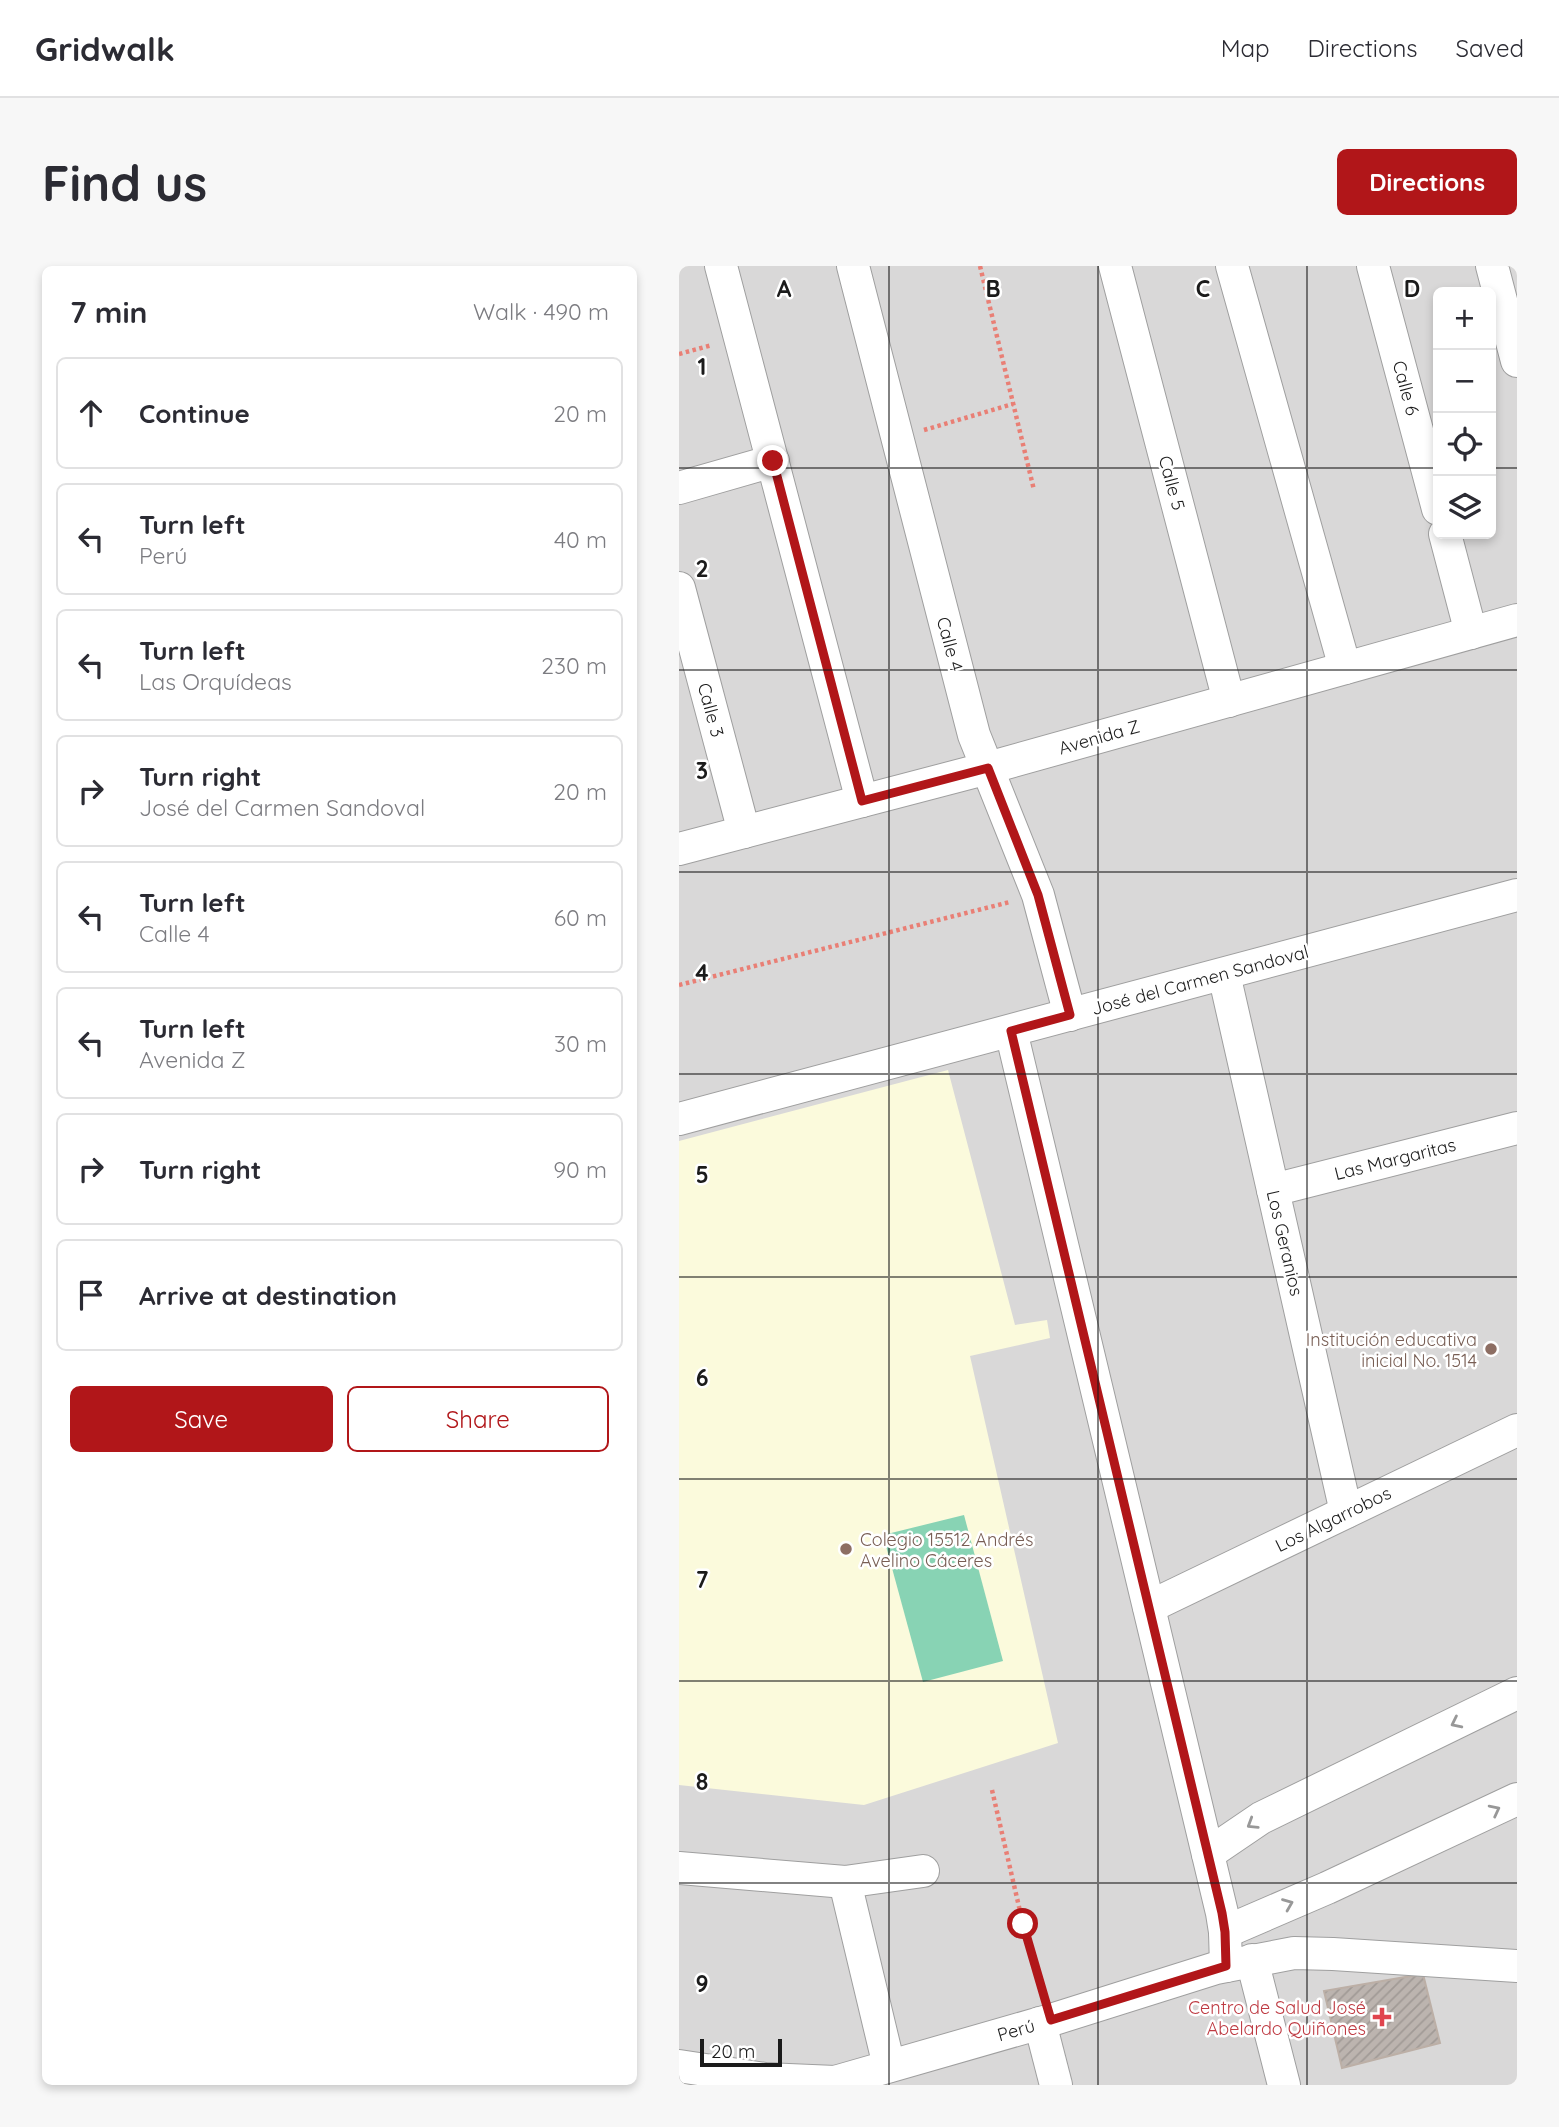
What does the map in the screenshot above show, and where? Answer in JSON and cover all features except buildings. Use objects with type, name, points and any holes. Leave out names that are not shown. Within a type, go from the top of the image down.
[{"type":"street","points":[[721,266],[862,801]]},
{"type":"street","name":"Calle 4","points":[[853,266],[974,735],[1038,895],[1070,1015]]},
{"type":"street","name":"Calle 5","points":[[1115,266],[1229,701]]},
{"type":"street","points":[[1232,266],[1345,668]]},
{"type":"street","name":"Calle 6","points":[[1373,266],[1433,490]]},
{"type":"street","points":[[1492,266],[1517,360]]},
{"type":"street","points":[[679,488],[773,461]]},
{"type":"street","points":[[1446,539],[1471,633]]},
{"type":"street","name":"Calle 3","points":[[679,588],[688,656],[744,832]]},
{"type":"street","name":"Avenida Z","points":[[679,849],[988,768],[1517,620]]},
{"type":"street","name":"José del Carmen Sandoval","points":[[679,1119],[1517,895]]},
{"type":"street","name":"Los Geranios","points":[[1224,974],[1346,1512]]},
{"type":"street","points":[[1011,1031],[1225,1932],[1285,2085]]},
{"type":"street","name":"Las Margaritas","points":[[1273,1190],[1517,1128]]},
{"type":"street","name":"Los Algarrobos","points":[[1149,1607],[1517,1430]]},
{"type":"street","points":[[1207,1854],[1261,1818],[1517,1693]]},
{"type":"street","points":[[1225,1932],[1327,1888],[1517,1798]]},
{"type":"street","points":[[679,1868],[845,1882],[923,1871]]},
{"type":"street","points":[[845,1882],[889,2066]]},
{"type":"street","name":"Perú","points":[[679,2066],[765,2079],[831,2084],[1239,1963],[1294,1953],[1517,1966]]},
{"type":"street","points":[[1046,2022],[1056,2085]]},
{"type":"path","points":[[980,266],[1034,490]]},
{"type":"path","points":[[897,438],[1013,404]]},
{"type":"path","points":[[679,985],[1038,895]]},
{"type":"path","points":[[992,1790],[1046,2022]]},
{"type":"shaded area","points":[[679,266],[1517,266],[1517,2085],[679,2085]]},
{"type":"shaded area","name":"Colegio 15512 Andrés Avelino Cáceres","points":[[948,1070],[1015,1325],[1047,1320],[1050,1338],[970,1356],[1058,1743],[864,1805],[679,1785],[679,1141]]},
{"type":"green space","points":[[964,1515],[1003,1661],[923,1682],[883,1535]]},
{"type":"place","name":"Institución educativa inicial No. 1514","points":[[1491,1349]]},
{"type":"place","name":"Colegio 15512 Andrés Avelino Cáceres","points":[[846,1549]]},
{"type":"place","name":"Centro de Salud José Abelardo Quiñones","points":[[1382,2017]]},
{"type":"route","points":[[773,461],[862,801],[988,768],[1038,895],[1070,1015],[1011,1031],[1222,1913],[1226,1966],[1051,2020],[1023,1924]]}]
